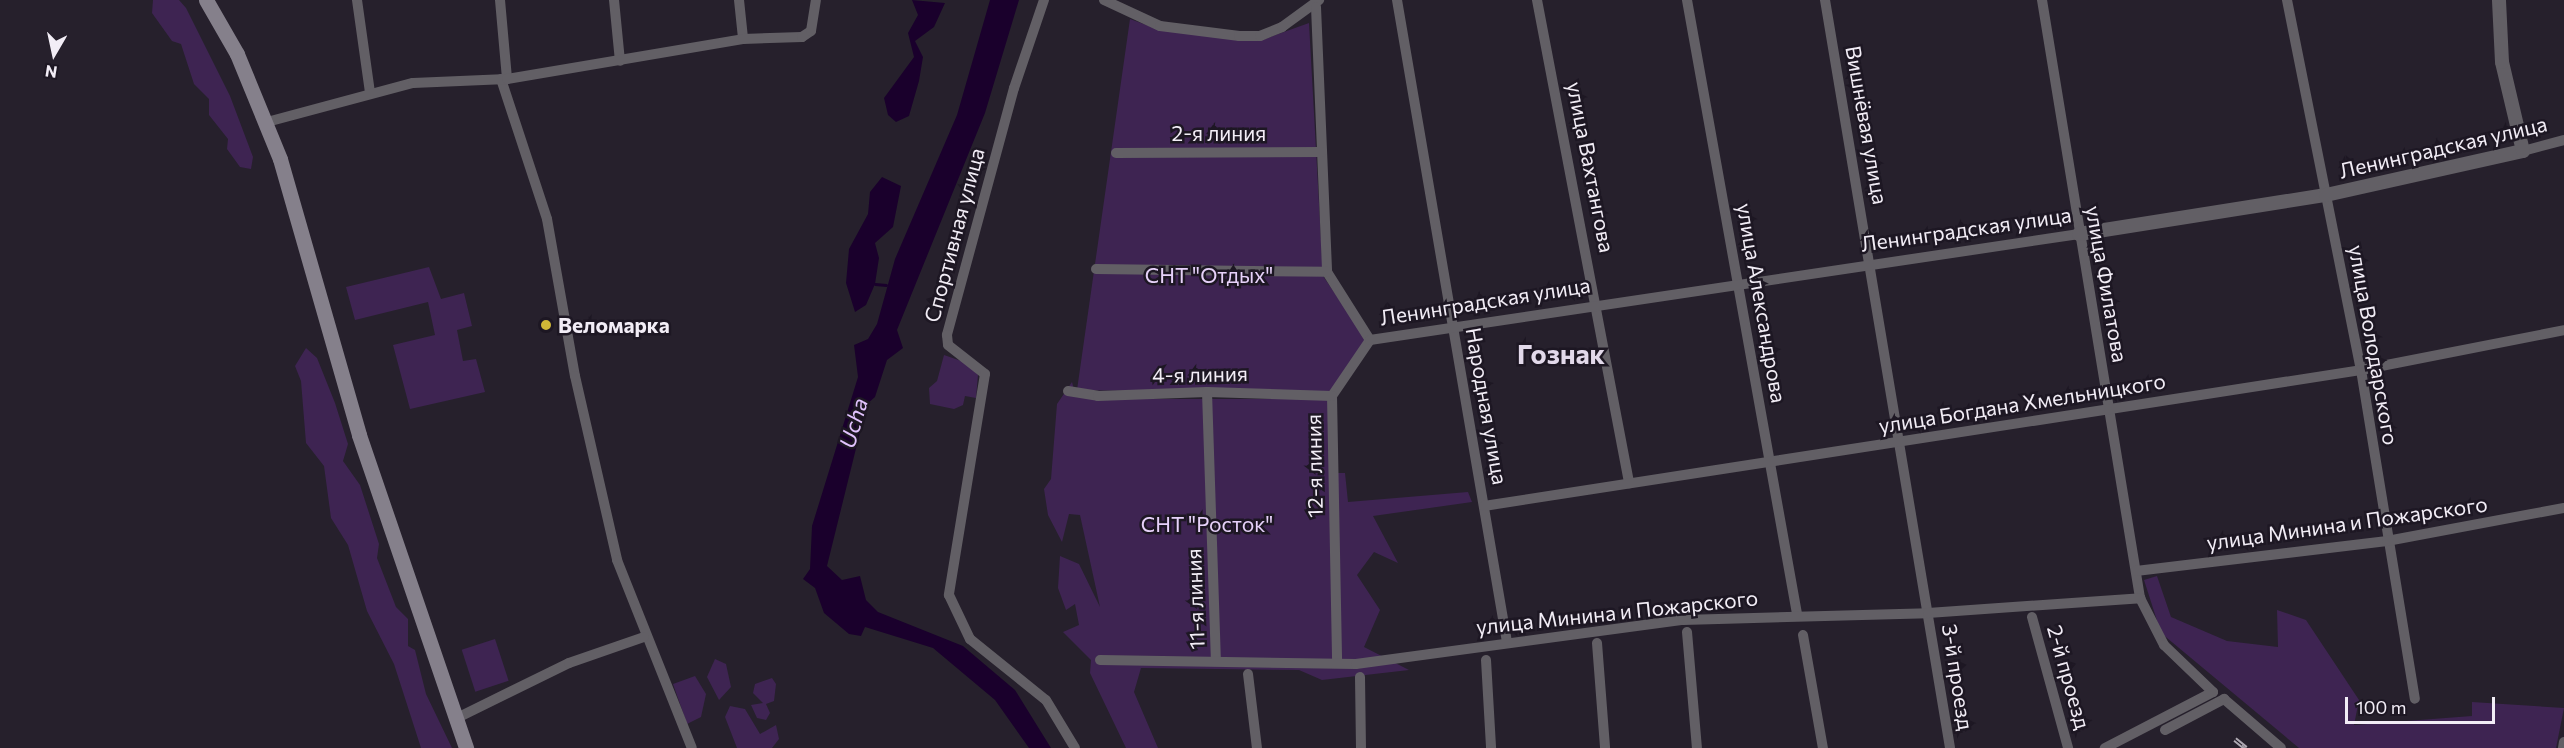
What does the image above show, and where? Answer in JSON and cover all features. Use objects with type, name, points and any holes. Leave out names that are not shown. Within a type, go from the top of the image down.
[{"type":"main road","points":[[206,0],[267,122],[363,446],[466,748]]},
{"type":"street","points":[[357,0],[370,93]]},
{"type":"street","points":[[500,0],[504,79],[548,219],[610,531],[644,637],[692,748]]},
{"type":"street","points":[[614,0],[620,61]]},
{"type":"street","points":[[739,0],[743,39]]},
{"type":"street","points":[[267,122],[370,93],[452,79],[504,79],[743,39],[802,37],[811,31],[816,0]]},
{"type":"street","name":"Спортивная улица","points":[[1044,0],[1014,88],[947,334],[948,345],[985,374],[949,595],[953,608],[977,647],[1046,700],[1075,748]]},
{"type":"street","points":[[1104,0],[1160,26],[1239,36],[1260,36],[1317,3],[1327,272],[1370,340]]},
{"type":"street","name":"Народная улица","points":[[1397,0],[1507,642]]},
{"type":"street","name":"улица Вахтангова","points":[[1537,0],[1599,305],[1629,483]]},
{"type":"street","name":"улица Александрова","points":[[1687,0],[1797,614]]},
{"type":"street","name":"Вишнёвая улица","points":[[1825,0],[1903,442],[1928,613]]},
{"type":"street","name":"улица Филатова","points":[[2042,0],[2140,598],[2164,645],[2213,692],[2105,748]]},
{"type":"street","name":"улица Володарского","points":[[2287,0],[2361,370],[2387,541],[2415,699]]},
{"type":"street","points":[[2499,0],[2502,62],[2523,151]]},
{"type":"street","name":"Ленинградская улица","points":[[1370,340],[2326,195],[2564,140]]},
{"type":"street","name":"2-я линия","points":[[1116,153],[1323,152]]},
{"type":"street","points":[[1096,269],[1327,272]]},
{"type":"street","name":"улица Богдана Хмельницкого","points":[[1484,506],[2361,370],[2564,330]]},
{"type":"street","name":"12-я линия","points":[[1337,661],[1332,396],[1370,340]]},
{"type":"street","name":"4-я линия","points":[[1068,391],[1098,396],[1207,392],[1332,396]]},
{"type":"street","name":"11-я линия","points":[[1207,392],[1216,662]]},
{"type":"street","name":"улица Минина и Пожарского","points":[[2136,572],[2387,541],[2564,508]]},
{"type":"street","name":"улица Минина и Пожарского","points":[[1100,660],[1337,661],[1356,664],[1683,620],[1797,614],[1928,613],[2140,598]]},
{"type":"street","name":"3-й проезд","points":[[1928,613],[1950,748]]},
{"type":"street","name":"2-й проезд","points":[[2032,617],[2068,748]]},
{"type":"street","points":[[1687,632],[1697,748]]},
{"type":"street","points":[[1803,635],[1824,748]]},
{"type":"street","points":[[455,719],[568,663],[644,637]]},
{"type":"street","points":[[1597,643],[1605,748]]},
{"type":"street","points":[[1486,660],[1491,748]]},
{"type":"street","points":[[1248,674],[1257,748]]},
{"type":"street","points":[[1360,677],[1361,748]]},
{"type":"street","points":[[2165,730],[2224,699],[2282,748]]},
{"type":"street","points":[[2563,748],[2564,742]]},
{"type":"green space","points":[[153,0],[179,0],[186,8],[230,96],[253,157],[251,169],[240,167],[227,149],[228,139],[209,115],[209,99],[194,84],[181,44],[172,41],[152,13]]},
{"type":"green space","name":"СНТ \"Отдых\"","points":[[1130,19],[1160,30],[1262,40],[1309,23],[1323,276],[1367,340],[1331,394],[1077,390]]},
{"type":"green space","points":[[429,267],[441,299],[464,293],[472,326],[457,330],[463,361],[476,359],[485,392],[410,409],[393,345],[435,335],[428,302],[355,320],[346,287]]},
{"type":"green space","points":[[306,348],[317,358],[335,403],[348,444],[343,461],[360,485],[379,544],[377,558],[396,607],[408,619],[408,646],[415,650],[426,694],[452,748],[421,748],[394,664],[367,611],[348,545],[331,518],[324,466],[306,443],[301,381],[295,366]]},
{"type":"green space","points":[[944,355],[967,363],[978,375],[976,398],[965,396],[963,405],[954,409],[930,404],[929,388],[937,381]]},
{"type":"green space","name":"СНТ \"Росток\"","points":[[1072,382],[1076,397],[1328,399],[1330,473],[1345,473],[1348,502],[1468,492],[1472,502],[1373,516],[1398,563],[1374,552],[1357,575],[1380,610],[1364,647],[1409,670],[1322,680],[1299,670],[1141,668],[1134,692],[1158,748],[1126,748],[1090,673],[1091,660],[1063,632],[1079,625],[1075,604],[1066,610],[1058,588],[1060,556],[1079,564],[1100,607],[1080,515],[1069,514],[1062,542],[1048,515],[1044,489],[1051,479],[1057,404]]},
{"type":"green space","points":[[2157,576],[2171,617],[2227,641],[2278,647],[2277,610],[2306,620],[2359,700],[2354,725],[2472,716],[2472,702],[2564,708],[2556,748],[2299,748],[2161,633],[2144,580]]},
{"type":"green space","points":[[495,639],[509,681],[475,692],[462,650]]},
{"type":"green space","points":[[715,659],[726,664],[731,687],[719,700],[707,677]]},
{"type":"green space","points":[[695,676],[706,694],[701,717],[687,724],[673,684]]},
{"type":"green space","points":[[772,678],[776,684],[774,701],[766,704],[770,713],[766,720],[757,718],[751,705],[763,703],[753,693],[755,684]]},
{"type":"green space","points":[[730,706],[745,709],[760,734],[776,725],[779,739],[772,748],[737,748],[725,717]]},
{"type":"water","points":[[912,0],[945,3],[934,27],[915,41],[923,57],[919,81],[909,116],[896,122],[888,115],[884,98],[914,57],[908,33],[918,15]]},
{"type":"water","name":"Ucha","points":[[990,0],[1019,0],[985,113],[897,330],[903,348],[887,360],[875,397],[867,404],[827,566],[842,580],[860,576],[866,600],[878,612],[963,646],[1015,690],[1051,748],[1029,748],[995,700],[933,648],[865,627],[861,636],[849,634],[824,613],[815,588],[803,579],[810,569],[812,526],[858,377],[854,345],[868,339],[877,324],[895,259],[957,115]]},
{"type":"water","points":[[882,177],[901,186],[893,227],[875,243],[879,258],[875,284],[866,305],[855,312],[846,283],[849,249],[868,214],[870,192]]},
{"type":"waterway","points":[[875,284],[886,285]]},
{"type":"railway","points":[[2235,739],[2246,748]]},
{"type":"place","name":"Веломарка","points":[[546,325]]},
{"type":"district","name":"Гознак","points":[[1561,354]]}]
